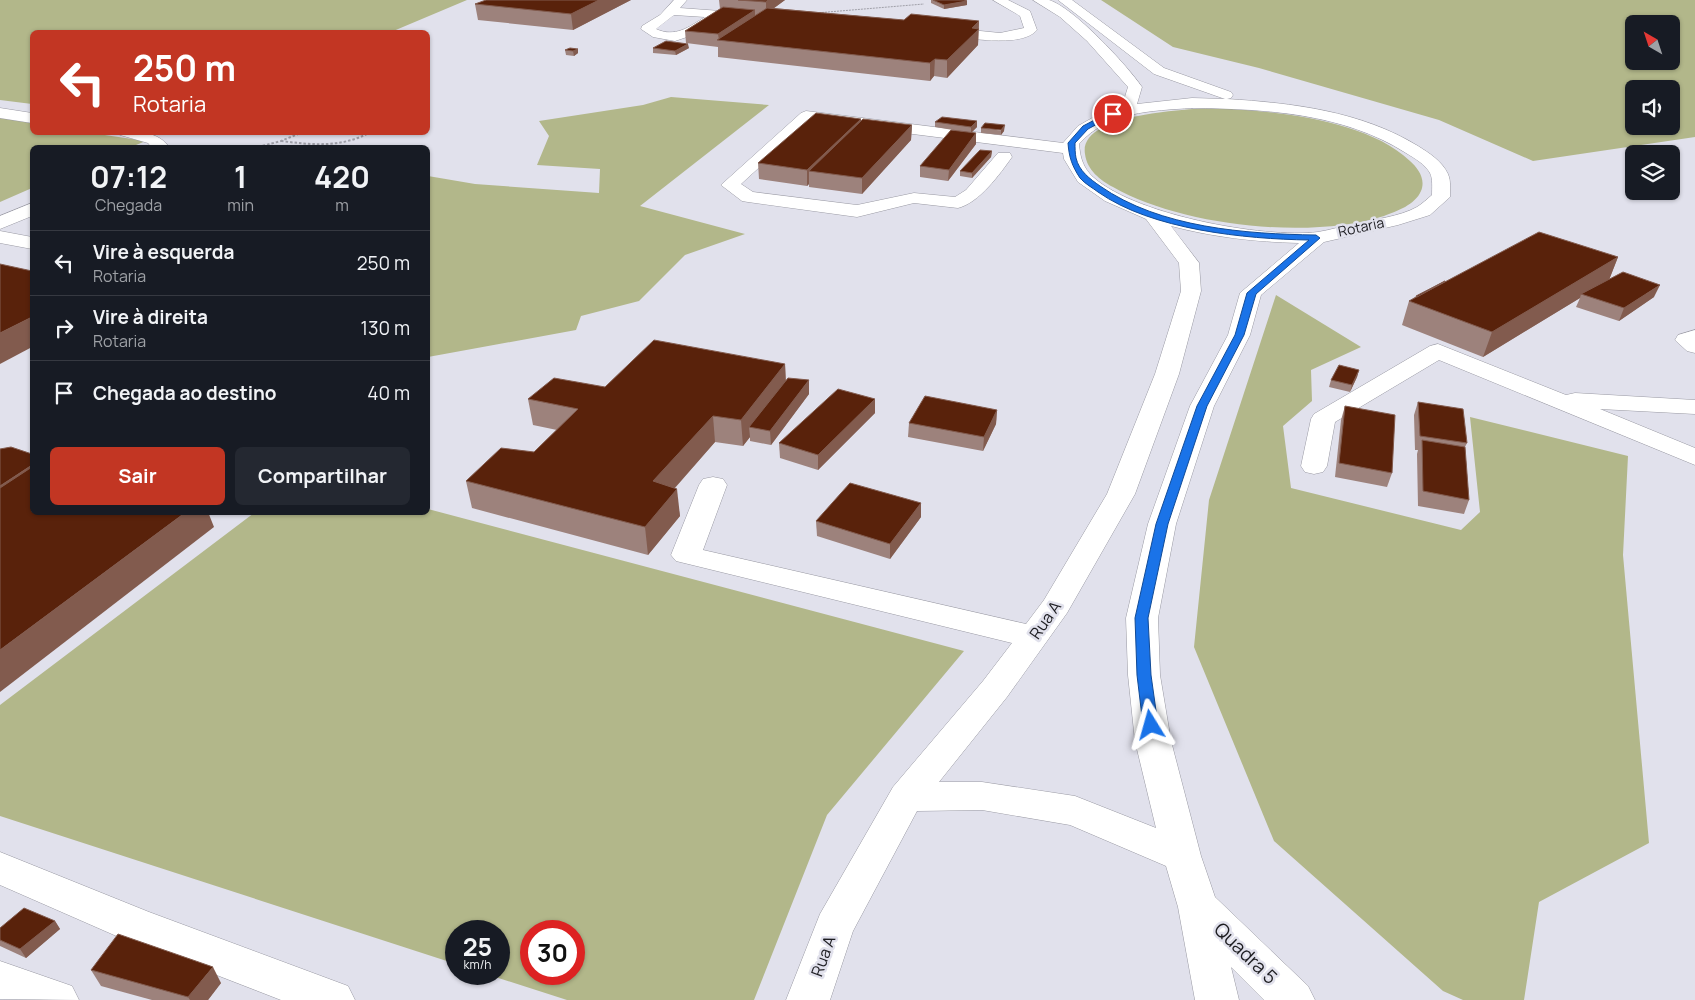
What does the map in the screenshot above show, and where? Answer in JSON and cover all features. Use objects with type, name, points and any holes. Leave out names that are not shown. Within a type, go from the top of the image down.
[{"type":"street","points":[[681,0],[664,18],[648,29],[657,35],[680,38],[717,15]]},
{"type":"street","points":[[924,30],[1010,37],[1024,34],[1031,30],[1026,14],[999,0]]},
{"type":"street","points":[[1039,0],[1062,13],[1095,43],[1119,65],[1134,87],[1131,102],[1113,114]]},
{"type":"street","points":[[1064,0],[1159,71],[1219,93],[1276,107]]},
{"type":"street","points":[[669,11],[756,18]]},
{"type":"street","name":"Rotaria","points":[[1192,103],[1231,103],[1276,107],[1330,118],[1382,133],[1404,142],[1430,162],[1439,174],[1440,197],[1423,210],[1391,221],[1316,238],[1272,237],[1189,225],[1153,215],[1111,197],[1084,178],[1072,159],[1071,143],[1085,128],[1113,114],[1150,107],[1192,103]]},
{"type":"street","points":[[0,113],[30,118]]},
{"type":"street","points":[[1004,157],[972,194],[958,203],[914,198],[894,201],[857,211],[748,197],[730,185],[806,116],[1072,149]]},
{"type":"street","points":[[136,135],[154,140],[159,145]]},
{"type":"street","points":[[0,224],[30,210]]},
{"type":"street","name":"Rua A","points":[[808,1000],[834,928],[906,797],[995,689],[1056,606],[1121,494],[1167,374],[1191,291],[1189,263],[1153,215]]},
{"type":"street","points":[[0,237],[30,243]]},
{"type":"street","points":[[1217,1000],[1198,907],[1182,856],[1152,732],[1144,675],[1142,618],[1162,524],[1202,406],[1239,335],[1252,293],[1316,238]]},
{"type":"street","points":[[1695,337],[1686,340],[1695,346]]},
{"type":"street","points":[[1314,466],[1324,419],[1438,351],[1695,457]]},
{"type":"street","points":[[1561,401],[1588,399],[1695,407]]},
{"type":"street","points":[[713,485],[686,555],[1034,637]]},
{"type":"street","points":[[906,797],[982,796],[1075,811],[1182,856]]},
{"type":"street","points":[[0,868],[135,925],[333,1000]]},
{"type":"street","name":"Quadra 5","points":[[1198,907],[1293,1000]]},
{"type":"street","points":[[0,980],[57,1000]]},
{"type":"path","points":[[807,14],[924,4]]},
{"type":"path","points":[[266,145],[296,135]]},
{"type":"path","points":[[335,145],[358,140],[366,135]]},
{"type":"path","points":[[281,141],[320,145]]},
{"type":"green space","points":[[0,0],[467,0],[396,30],[30,30],[30,104],[0,100]]},
{"type":"green space","points":[[1101,0],[1695,0],[1695,137],[1641,145],[1625,145],[1625,147],[1533,161],[1439,120],[1259,68],[1173,47]]},
{"type":"green space","points":[[671,97],[769,105],[640,206],[745,234],[685,255],[639,301],[581,316],[576,330],[430,357],[430,176],[475,184],[599,193],[600,169],[537,165],[549,136],[539,121],[643,105]]},
{"type":"green space","points":[[1215,108],[1291,115],[1318,120],[1369,135],[1391,147],[1413,164],[1422,178],[1421,191],[1410,204],[1384,216],[1354,223],[1320,227],[1284,228],[1209,220],[1174,211],[1141,200],[1113,187],[1095,174],[1088,165],[1085,154],[1088,140],[1099,130],[1116,122],[1161,112]]},
{"type":"green space","points":[[0,118],[30,123],[30,135],[105,135],[146,141],[136,145],[30,145],[30,189],[0,202]]},
{"type":"green space","points":[[1276,295],[1361,347],[1311,370],[1312,401],[1283,426],[1291,488],[1461,530],[1480,512],[1470,417],[1628,456],[1623,555],[1649,843],[1539,902],[1524,1000],[1463,1000],[1443,991],[1274,841],[1194,647],[1209,500]]},
{"type":"green space","points":[[430,510],[964,651],[827,815],[754,1000],[567,1000],[520,985],[585,985],[585,920],[520,920],[520,985],[510,982],[510,920],[445,920],[445,960],[0,816],[0,705],[251,515],[430,515]]},
{"type":"building","points":[[486,0],[599,0],[571,14],[475,4]]},
{"type":"building","points":[[738,0],[768,0],[766,2]]},
{"type":"building","points":[[933,0],[964,0],[967,1],[944,5]]},
{"type":"building","points":[[723,7],[755,10],[718,34],[685,31]]},
{"type":"building","points":[[767,8],[904,20],[911,14],[979,21],[972,28],[979,29],[947,60],[935,59],[930,63],[717,40]]},
{"type":"building","points":[[666,41],[688,44],[675,51],[653,48]]},
{"type":"building","points":[[570,48],[578,49],[573,51],[565,50]]},
{"type":"building","points":[[816,113],[861,119],[807,170],[758,163]]},
{"type":"building","points":[[942,117],[977,121],[971,127],[935,122]]},
{"type":"building","points":[[863,119],[912,125],[862,178],[809,171]]},
{"type":"building","points":[[985,123],[1005,125],[1001,130],[981,128]]},
{"type":"building","points":[[951,130],[976,133],[949,170],[920,166]]},
{"type":"building","points":[[980,150],[992,151],[972,173],[960,171]]},
{"type":"building","points":[[1539,232],[1618,257],[1492,332],[1409,301]]},
{"type":"building","points":[[0,264],[30,271],[30,318],[0,333]]},
{"type":"building","points":[[1623,272],[1660,285],[1624,308],[1581,294]]},
{"type":"building","points":[[1445,281],[1417,297],[1416,296]]},
{"type":"building","points":[[654,340],[785,364],[741,420],[713,416],[653,481],[677,489],[645,527],[466,481],[501,448],[534,452],[578,409],[528,399],[554,378],[605,387]]},
{"type":"building","points":[[1339,365],[1359,370],[1352,385],[1331,380]]},
{"type":"building","points":[[788,378],[809,380],[770,431],[749,427]]},
{"type":"building","points":[[838,389],[875,399],[818,455],[779,443]]},
{"type":"building","points":[[925,396],[997,410],[984,437],[909,423]]},
{"type":"building","points":[[1418,402],[1463,409],[1467,443],[1420,436]]},
{"type":"building","points":[[1345,406],[1395,415],[1392,473],[1339,463]]},
{"type":"building","points":[[1422,440],[1465,447],[1469,500],[1423,491]]},
{"type":"building","points":[[11,447],[30,453],[30,466],[0,486],[0,449]]},
{"type":"building","points":[[30,468],[30,515],[182,515],[0,650],[0,488]]},
{"type":"building","points":[[850,483],[921,503],[890,544],[816,521]]},
{"type":"building","points":[[24,908],[55,921],[20,949],[0,940],[0,928]]},
{"type":"building","points":[[118,934],[213,967],[188,997],[91,970]]},
{"type":"route","points":[[1113,114],[1085,128],[1071,143],[1072,159],[1084,178],[1111,197],[1153,215],[1189,225],[1272,237],[1316,238],[1252,293],[1239,335],[1202,406],[1162,524],[1142,618],[1144,675],[1151,725]]}]
